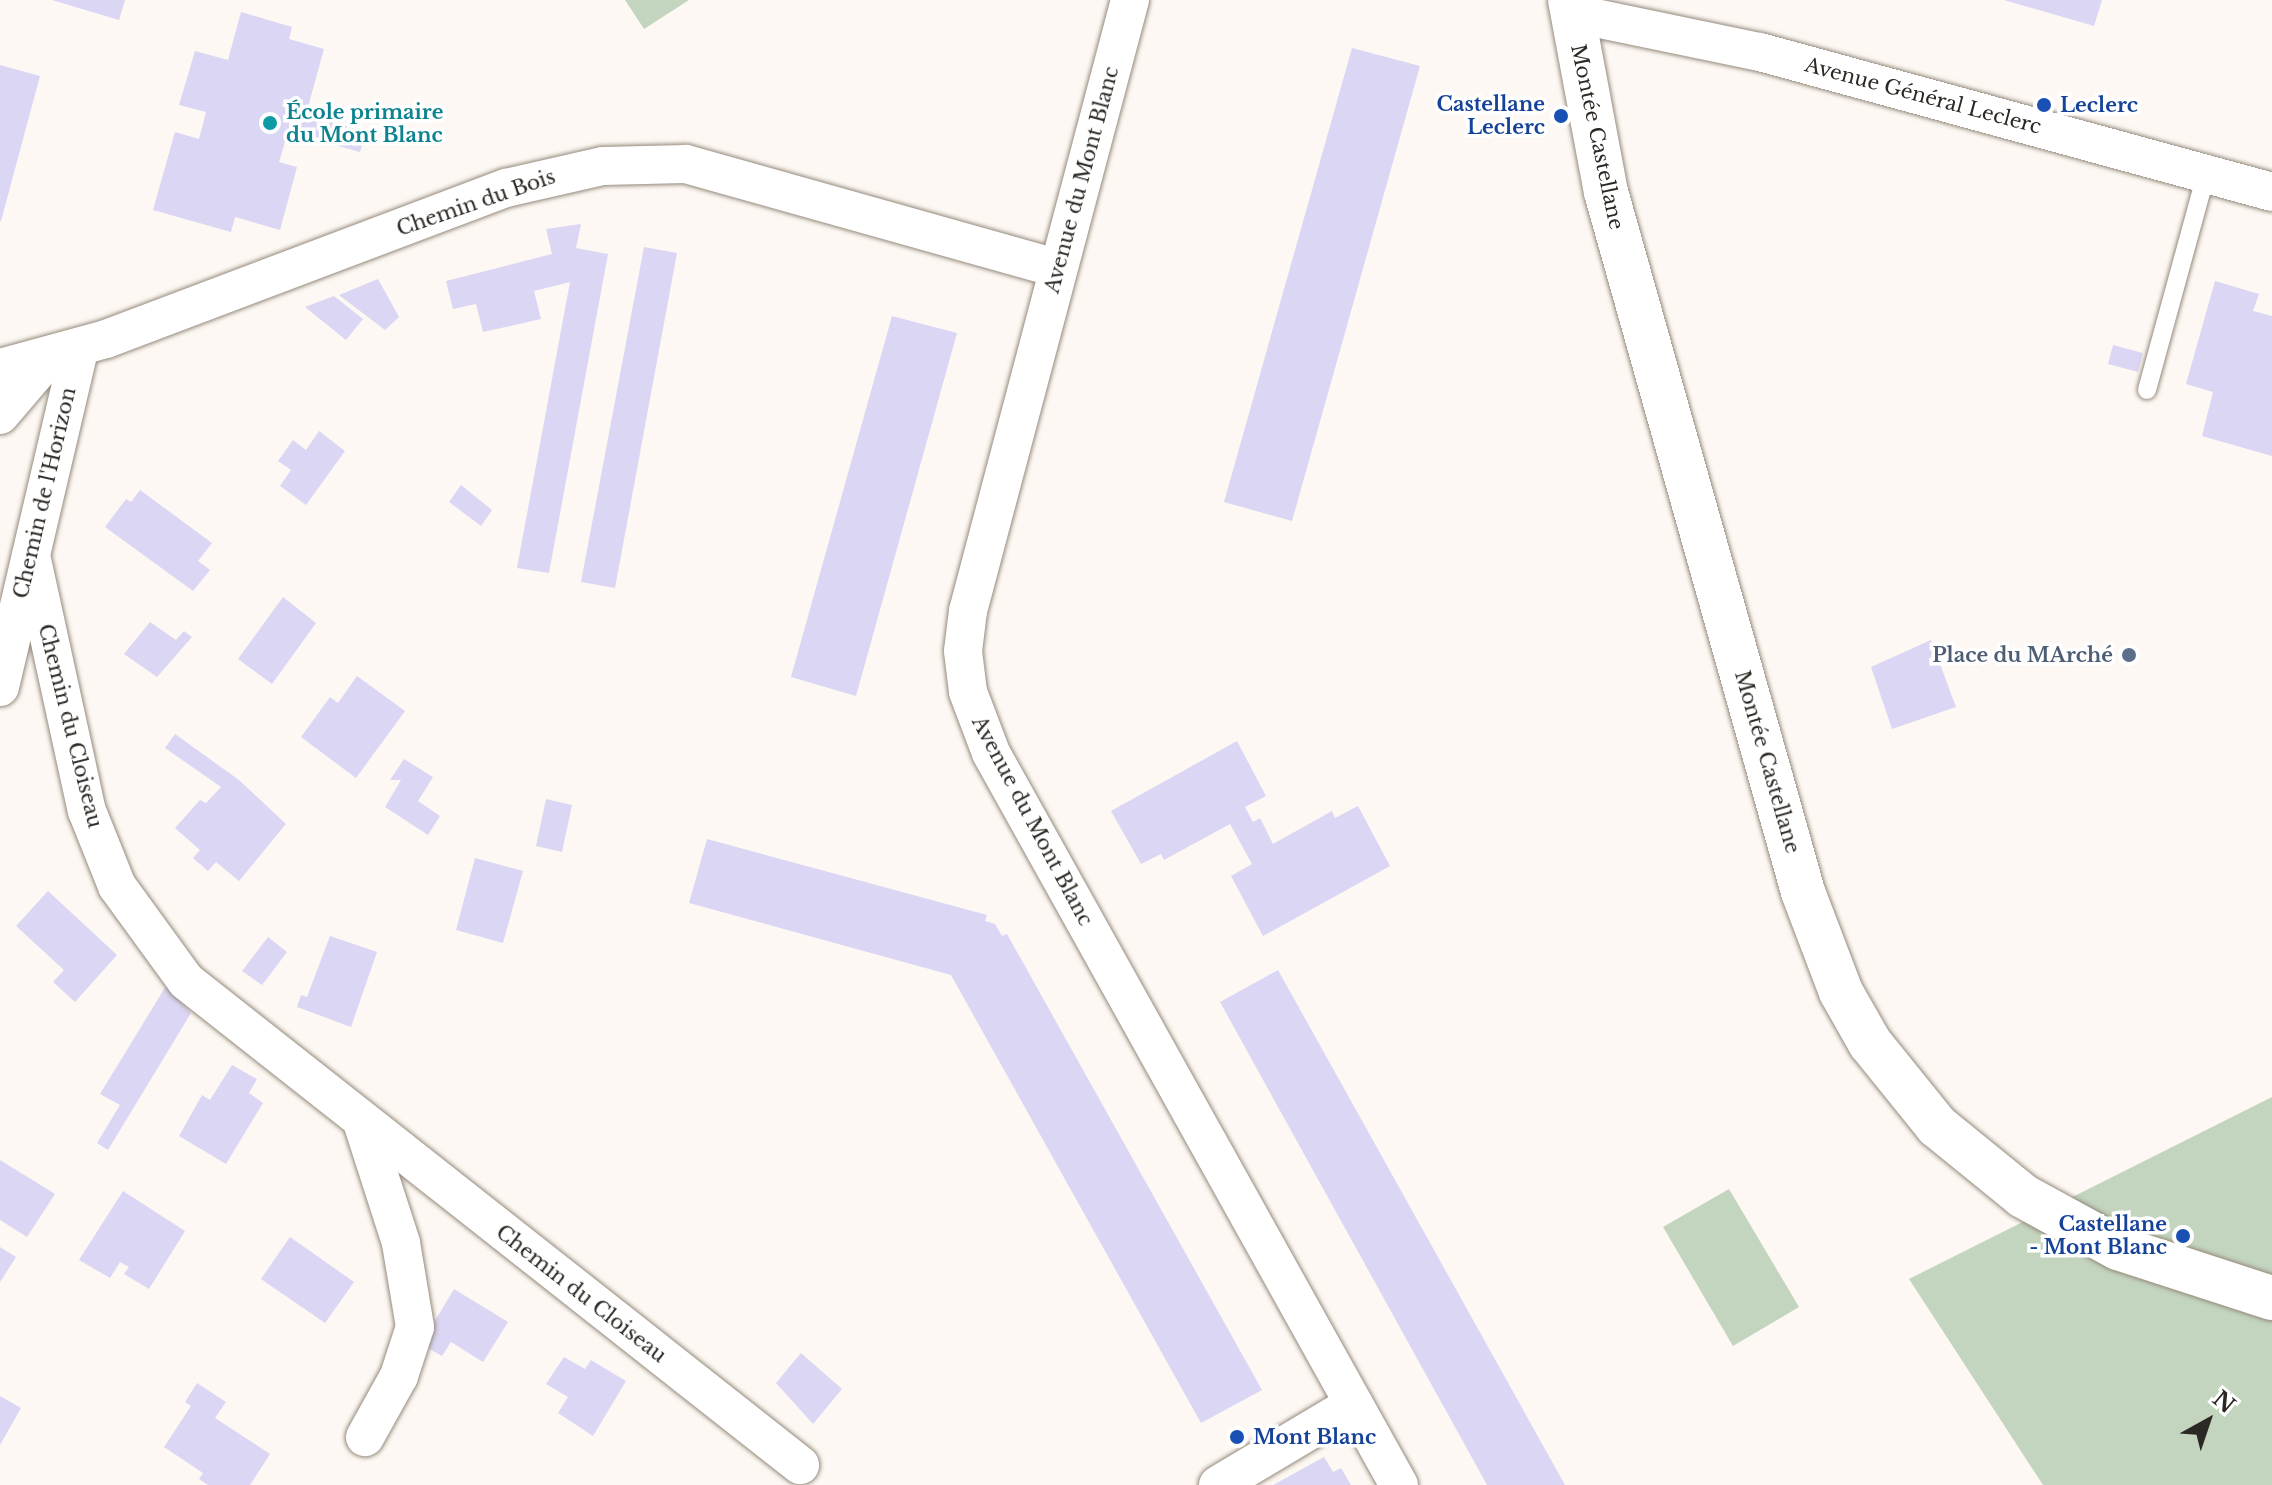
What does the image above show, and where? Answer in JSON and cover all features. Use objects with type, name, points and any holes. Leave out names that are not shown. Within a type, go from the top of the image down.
[{"type":"street","name":"Avenue du Mont Blanc","points":[[1130,0],[1056,268],[1021,422],[968,611],[963,651],[968,692],[991,753],[1399,1485]]},
{"type":"street","name":"Avenue Général Leclerc","points":[[1570,7],[1760,52],[2272,192]]},
{"type":"street","name":"Montée Castellane","points":[[1570,7],[1606,192],[1803,892],[1841,992],[1870,1043],[1937,1126],[2023,1196],[2118,1248],[2272,1298]]},
{"type":"street","name":"Chemin du Bois","points":[[0,368],[66,350],[506,188],[561,173],[649,162],[686,164],[802,194],[1056,268]]},
{"type":"street","points":[[0,415],[66,350]]},
{"type":"street","name":"Chemin de l'Horizon","points":[[0,687],[31,555],[66,350]]},
{"type":"street","name":"Chemin du Cloiseau","points":[[31,555],[87,811],[117,886],[186,981],[800,1465]]},
{"type":"street","points":[[362,1122],[401,1243],[415,1327],[399,1376],[365,1437]]},
{"type":"street","points":[[1218,1485],[1354,1404]]},
{"type":"lane","points":[[2147,390],[2206,175]]},
{"type":"green space","points":[[625,0],[689,0],[644,29]]},
{"type":"green space","points":[[2272,1097],[2272,1485],[2043,1485],[1909,1279]]},
{"type":"green space","points":[[1729,1189],[1799,1307],[1733,1346],[1663,1227]]},
{"type":"building","points":[[52,0],[125,0],[119,20]]},
{"type":"building","points":[[2004,0],[2102,0],[2094,26]]},
{"type":"building","name":"École primaire du Mont Blanc","points":[[241,12],[292,27],[289,39],[324,49],[306,114],[366,132],[360,152],[288,132],[279,162],[297,167],[280,230],[235,217],[231,232],[153,210],[175,132],[199,139],[206,112],[179,105],[195,51],[228,60]]},
{"type":"building","points":[[1352,48],[1420,66],[1292,521],[1224,502]]},
{"type":"building","points":[[0,65],[40,76],[1,221],[0,221]]},
{"type":"building","points":[[581,224],[576,248],[608,254],[549,573],[517,568],[570,282],[534,291],[541,319],[483,332],[476,304],[453,309],[446,281],[552,254],[546,229]]},
{"type":"building","points":[[644,247],[677,253],[615,588],[581,582]]},
{"type":"building","points":[[378,279],[399,317],[385,330],[339,295]]},
{"type":"building","points":[[2215,281],[2259,294],[2253,311],[2272,316],[2272,456],[2202,436],[2213,392],[2186,384]]},
{"type":"building","points":[[334,296],[363,319],[346,340],[305,307]]},
{"type":"building","points":[[892,316],[957,333],[856,696],[791,677]]},
{"type":"building","points":[[2113,345],[2143,353],[2138,372],[2108,364]]},
{"type":"building","points":[[319,431],[345,451],[306,505],[280,486],[291,470],[278,461],[293,440],[306,450]]},
{"type":"building","points":[[461,485],[492,510],[481,526],[449,502]]},
{"type":"building","points":[[140,490],[212,543],[198,561],[210,570],[193,591],[105,527],[126,499],[131,502]]},
{"type":"building","points":[[283,597],[316,623],[272,684],[238,659]]},
{"type":"building","points":[[150,622],[176,640],[184,631],[192,637],[157,677],[124,654]]},
{"type":"building","points":[[1931,640],[1956,707],[1892,729],[1871,667]]},
{"type":"building","points":[[357,676],[405,711],[356,778],[301,737],[330,697],[338,703]]},
{"type":"building","points":[[175,734],[239,780],[286,824],[239,881],[216,862],[208,871],[193,858],[200,850],[175,828],[200,800],[206,803],[221,787],[165,748]]},
{"type":"building","points":[[1237,741],[1266,796],[1245,807],[1253,822],[1260,818],[1273,844],[1332,811],[1335,818],[1358,806],[1390,866],[1263,936],[1231,876],[1252,864],[1230,824],[1164,860],[1161,854],[1141,864],[1111,811]]},
{"type":"building","points":[[404,759],[433,777],[418,801],[440,816],[428,835],[385,807],[401,780],[390,780]]},
{"type":"building","points":[[546,799],[572,805],[562,852],[536,846]]},
{"type":"building","points":[[707,839],[987,915],[985,921],[995,924],[1002,936],[1007,934],[1262,1390],[1201,1423],[951,975],[689,903]]},
{"type":"building","points":[[475,858],[523,871],[503,943],[456,930]]},
{"type":"building","points":[[48,891],[117,955],[75,1002],[53,982],[64,970],[16,926]]},
{"type":"building","points":[[330,936],[377,952],[351,1027],[297,1007],[301,995],[307,997]]},
{"type":"building","points":[[268,937],[287,952],[262,985],[242,971]]},
{"type":"building","points":[[1278,970],[1565,1485],[1487,1485],[1220,1002]]},
{"type":"building","points":[[166,986],[191,1013],[108,1150],[97,1143],[120,1105],[100,1094]]},
{"type":"building","points":[[232,1065],[257,1079],[249,1093],[263,1103],[226,1164],[179,1136],[202,1095],[210,1100]]},
{"type":"building","points":[[0,1160],[55,1194],[27,1237],[0,1220]]},
{"type":"building","points":[[123,1191],[185,1231],[149,1289],[124,1274],[129,1267],[120,1262],[110,1278],[79,1260]]},
{"type":"building","points":[[290,1237],[354,1282],[325,1323],[261,1279]]},
{"type":"building","points":[[0,1247],[16,1257],[0,1282]]},
{"type":"building","points":[[454,1289],[508,1322],[483,1362],[451,1342],[442,1356],[421,1344]]},
{"type":"building","points":[[801,1353],[842,1389],[813,1424],[776,1383]]},
{"type":"building","points":[[564,1357],[585,1369],[591,1360],[626,1381],[593,1436],[558,1413],[568,1397],[546,1384]]},
{"type":"building","points":[[197,1383],[226,1402],[215,1418],[270,1454],[250,1485],[208,1485],[199,1479],[203,1473],[164,1447],[191,1406],[185,1402]]},
{"type":"building","points":[[0,1396],[21,1408],[0,1445]]},
{"type":"building","points":[[1324,1457],[1333,1472],[1341,1468],[1351,1485],[1273,1485]]},
{"type":"place","name":"Leclerc","points":[[2044,105]]},
{"type":"place","name":"Castellane Leclerc","points":[[1561,116]]},
{"type":"place","name":"École primaire du Mont Blanc","points":[[270,123]]},
{"type":"place","name":"Place du MArché","points":[[2129,655]]},
{"type":"place","name":"Castellane - Mont Blanc","points":[[2183,1236]]},
{"type":"place","name":"Mont Blanc","points":[[1237,1437]]}]
